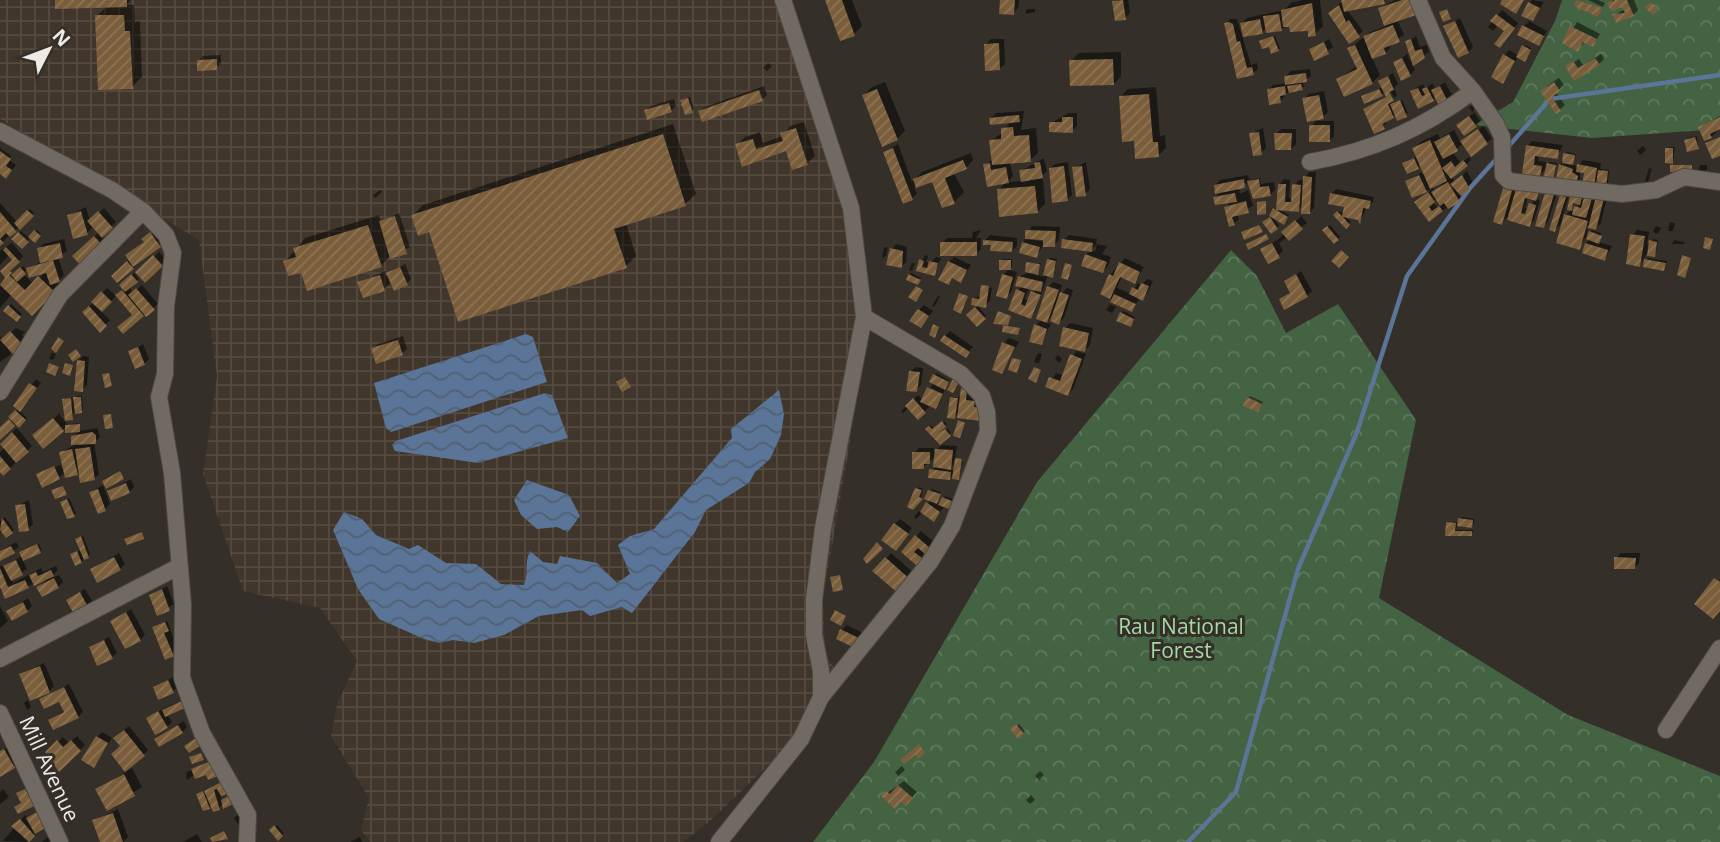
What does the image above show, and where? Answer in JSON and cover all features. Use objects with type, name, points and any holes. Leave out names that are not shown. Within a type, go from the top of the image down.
[{"type":"street","points":[[783,0],[851,208],[864,317],[823,528],[814,600],[814,635],[821,671],[821,697]]},
{"type":"street","points":[[1418,0],[1443,58],[1473,91],[1496,124],[1502,141],[1503,175],[1509,180],[1622,194],[1656,190],[1684,177],[1720,182]]},
{"type":"street","points":[[1310,162],[1355,154],[1389,142],[1436,119],[1473,91]]},
{"type":"street","points":[[0,131],[112,190],[143,211],[166,235],[173,253],[166,306],[165,373],[159,397],[172,473],[184,625],[182,678],[202,733],[247,815],[247,842]]},
{"type":"street","points":[[0,392],[60,295],[143,211]]},
{"type":"street","points":[[719,842],[801,739],[821,697],[930,562],[952,526],[988,431],[988,412],[982,396],[961,374],[864,317]]},
{"type":"street","points":[[0,659],[178,567]]},
{"type":"street","points":[[1666,730],[1720,648]]},
{"type":"street","name":"Mill Avenue","points":[[0,713],[60,842]]},
{"type":"shaded area","points":[[0,0],[776,0],[843,174],[865,319],[855,365],[850,443],[823,597],[825,652],[839,678],[784,750],[710,821],[683,842],[370,842],[361,830],[369,798],[331,736],[337,704],[357,661],[320,608],[243,591],[203,474],[217,376],[199,240],[0,119]]},
{"type":"green space","points":[[1562,0],[1720,0],[1720,129],[1592,138],[1474,125],[1513,102],[1555,21]]},
{"type":"green space","name":"Rau National Forest","points":[[1231,250],[1257,276],[1286,333],[1338,304],[1416,420],[1379,598],[1568,715],[1720,776],[1720,842],[813,842],[874,762],[1037,482]]},
{"type":"water","points":[[526,334],[533,337],[547,382],[391,432],[386,428],[374,383]]},
{"type":"water","points":[[779,390],[784,414],[781,435],[770,459],[755,472],[749,483],[706,510],[695,532],[632,613],[622,607],[590,616],[582,610],[539,616],[504,635],[474,643],[453,640],[439,643],[424,639],[379,619],[358,589],[333,530],[344,512],[362,519],[376,535],[409,549],[418,545],[446,563],[476,564],[501,584],[524,585],[530,551],[543,562],[557,564],[560,556],[597,563],[617,583],[630,574],[618,545],[630,536],[654,529],[732,438],[731,429]]},
{"type":"water","points":[[545,393],[552,395],[568,438],[478,463],[395,451],[392,445],[396,441]]},
{"type":"water","points":[[527,480],[569,495],[580,516],[568,532],[557,527],[537,529],[521,515],[514,500]]},
{"type":"building","points":[[55,0],[127,0],[127,7],[55,9]]},
{"type":"building","points":[[825,0],[842,0],[855,36],[840,41]]},
{"type":"building","points":[[1000,0],[1015,0],[1014,15],[999,14]]},
{"type":"building","points":[[1123,0],[1126,20],[1115,21],[1112,1]]},
{"type":"building","points":[[1341,0],[1384,0],[1385,4],[1344,12]]},
{"type":"building","points":[[1402,0],[1411,0],[1419,14],[1384,26],[1378,8]]},
{"type":"building","points":[[1502,0],[1524,0],[1516,14],[1500,4]]},
{"type":"building","points":[[1576,0],[1602,8],[1598,17],[1574,6]]},
{"type":"building","points":[[1627,0],[1634,16],[1616,23],[1612,14],[1625,13],[1622,7],[1611,11],[1607,3]]},
{"type":"building","points":[[1528,2],[1540,8],[1533,21],[1521,16]]},
{"type":"building","points":[[1651,2],[1658,10],[1653,15],[1645,7]]},
{"type":"building","points":[[1312,3],[1316,36],[1308,37],[1308,31],[1290,32],[1289,27],[1283,27],[1281,10]]},
{"type":"building","points":[[1339,5],[1346,22],[1349,20],[1360,37],[1349,44],[1328,13]]},
{"type":"building","points":[[1447,9],[1451,19],[1443,22],[1439,12]]},
{"type":"building","points":[[1279,14],[1282,31],[1266,33],[1263,16]]},
{"type":"building","points":[[1496,14],[1515,28],[1500,48],[1494,44],[1504,31],[1490,21]]},
{"type":"building","points":[[95,15],[124,15],[125,31],[130,31],[133,89],[98,90]]},
{"type":"building","points":[[1260,19],[1263,34],[1243,37],[1240,23]]},
{"type":"building","points":[[1455,21],[1469,53],[1458,58],[1443,26]]},
{"type":"building","points":[[1224,23],[1233,24],[1237,42],[1240,41],[1247,68],[1252,67],[1254,75],[1237,79]]},
{"type":"building","points":[[1393,25],[1400,42],[1384,48],[1386,54],[1372,59],[1363,36]]},
{"type":"building","points":[[1522,25],[1544,36],[1539,46],[1517,35]]},
{"type":"building","points":[[1570,26],[1597,39],[1593,47],[1583,42],[1578,52],[1562,43]]},
{"type":"building","points":[[1273,36],[1279,51],[1271,54],[1269,47],[1262,49],[1259,41]]},
{"type":"building","points":[[1411,39],[1415,51],[1422,49],[1425,58],[1413,66],[1405,41]]},
{"type":"building","points":[[1324,42],[1329,54],[1314,61],[1309,49]]},
{"type":"building","points":[[999,43],[1000,70],[985,71],[984,44]]},
{"type":"building","points":[[1355,45],[1373,84],[1344,97],[1336,79],[1357,69],[1347,48]]},
{"type":"building","points":[[1522,45],[1531,50],[1525,62],[1516,57]]},
{"type":"building","points":[[1503,54],[1515,61],[1503,84],[1491,77]]},
{"type":"building","points":[[1402,58],[1411,76],[1401,81],[1393,62]]},
{"type":"building","points":[[1595,58],[1600,65],[1574,81],[1565,66],[1573,61],[1578,68]]},
{"type":"building","points":[[217,59],[217,70],[197,71],[197,60]]},
{"type":"building","points":[[1113,59],[1114,85],[1070,86],[1069,60]]},
{"type":"building","points":[[1306,73],[1307,82],[1285,85],[1284,76]]},
{"type":"building","points":[[1388,76],[1394,90],[1389,92],[1394,101],[1388,104],[1394,118],[1382,124],[1385,129],[1374,134],[1363,109],[1386,97],[1378,81]]},
{"type":"building","points":[[1554,82],[1560,91],[1552,97],[1561,111],[1556,114],[1540,91]]},
{"type":"building","points":[[1301,84],[1303,90],[1289,93],[1287,86]]},
{"type":"building","points":[[1285,86],[1286,95],[1280,96],[1281,103],[1269,105],[1267,89]]},
{"type":"building","points":[[1440,86],[1449,104],[1440,108],[1431,90]]},
{"type":"building","points":[[1427,87],[1434,101],[1418,109],[1410,91],[1418,88],[1422,96],[1425,95],[1422,89]]},
{"type":"building","points":[[877,89],[898,140],[882,147],[862,95]]},
{"type":"building","points":[[1379,89],[1383,96],[1364,104],[1361,96]]},
{"type":"building","points":[[759,90],[763,101],[702,122],[698,111]]},
{"type":"building","points":[[1149,94],[1153,142],[1158,142],[1159,157],[1135,159],[1134,141],[1122,142],[1119,96]]},
{"type":"building","points":[[1319,95],[1324,119],[1307,122],[1302,98]]},
{"type":"building","points":[[688,98],[693,113],[685,115],[680,100]]},
{"type":"building","points":[[1400,100],[1407,117],[1397,121],[1390,104]]},
{"type":"building","points":[[669,103],[672,112],[647,120],[644,110]]},
{"type":"building","points":[[1019,115],[1020,122],[990,125],[989,118]]},
{"type":"building","points":[[1469,116],[1477,127],[1464,136],[1456,125]]},
{"type":"building","points":[[1062,117],[1073,117],[1073,133],[1049,132],[1049,122],[1062,122]]},
{"type":"building","points":[[1720,117],[1720,129],[1710,134],[1712,138],[1704,141],[1698,127]]},
{"type":"building","points":[[1309,125],[1330,125],[1330,142],[1309,142]]},
{"type":"building","points":[[1013,127],[1014,136],[1029,135],[1031,162],[992,165],[989,140],[1001,139],[1001,128]]},
{"type":"building","points":[[796,128],[808,165],[792,170],[786,151],[742,167],[735,144],[753,139],[756,149],[783,141],[780,133]]},
{"type":"building","points":[[1478,129],[1488,144],[1471,157],[1460,141]]},
{"type":"building","points":[[1259,132],[1262,155],[1253,156],[1249,133]]},
{"type":"building","points":[[1274,133],[1292,133],[1291,150],[1275,150]]},
{"type":"building","points":[[663,134],[686,206],[614,229],[627,268],[458,322],[429,232],[418,236],[411,215]]},
{"type":"building","points":[[1449,134],[1458,151],[1443,159],[1434,142]]},
{"type":"building","points":[[1695,137],[1699,149],[1687,152],[1684,140]]},
{"type":"building","points":[[1720,137],[1720,156],[1712,159],[1705,143]]},
{"type":"building","points":[[1430,140],[1447,181],[1430,189],[1412,148]]},
{"type":"building","points":[[1526,145],[1559,150],[1558,159],[1535,156],[1534,165],[1542,166],[1540,177],[1522,174]]},
{"type":"building","points":[[893,148],[913,200],[903,204],[883,152]]},
{"type":"building","points":[[1665,148],[1673,148],[1673,164],[1665,163]]},
{"type":"building","points":[[0,151],[11,159],[6,166],[12,170],[6,179],[0,174]]},
{"type":"building","points":[[1563,153],[1575,155],[1573,165],[1562,163]]},
{"type":"building","points":[[1414,158],[1419,169],[1407,174],[1402,163]]},
{"type":"building","points":[[963,160],[967,169],[945,178],[955,204],[942,208],[932,182],[916,188],[913,179]]},
{"type":"building","points":[[1463,160],[1468,166],[1451,179],[1442,168],[1451,161],[1455,167]]},
{"type":"building","points":[[1040,162],[1043,178],[1021,182],[1019,170],[1035,168],[1034,163]]},
{"type":"building","points":[[990,163],[991,170],[1006,167],[1009,183],[987,187],[983,164]]},
{"type":"building","points":[[1547,163],[1556,165],[1553,181],[1543,178]]},
{"type":"building","points":[[1559,164],[1573,169],[1572,172],[1578,176],[1576,187],[1555,183]]},
{"type":"building","points":[[1577,164],[1597,168],[1594,186],[1582,184],[1584,173],[1576,172]]},
{"type":"building","points":[[1670,165],[1692,165],[1692,173],[1670,172]]},
{"type":"building","points":[[1064,166],[1068,201],[1052,203],[1049,168]]},
{"type":"building","points":[[1082,166],[1086,196],[1076,197],[1072,167]]},
{"type":"building","points":[[1598,170],[1608,171],[1606,188],[1596,186]]},
{"type":"building","points":[[1419,175],[1427,192],[1412,198],[1405,181]]},
{"type":"building","points":[[1462,175],[1470,189],[1461,196],[1450,184]]},
{"type":"building","points":[[1303,176],[1312,177],[1310,214],[1301,214]]},
{"type":"building","points":[[1244,179],[1245,188],[1215,194],[1214,185]]},
{"type":"building","points":[[1259,179],[1260,187],[1269,186],[1271,196],[1253,199],[1247,181]]},
{"type":"building","points":[[1448,182],[1460,202],[1448,209],[1444,203],[1440,206],[1431,192]]},
{"type":"building","points":[[1278,184],[1286,184],[1285,202],[1291,202],[1292,184],[1301,185],[1299,212],[1276,210]]},
{"type":"building","points":[[1517,185],[1539,192],[1536,201],[1525,198],[1521,213],[1525,214],[1529,203],[1536,205],[1530,227],[1507,220]]},
{"type":"building","points":[[1035,186],[1038,213],[999,217],[997,189]]},
{"type":"building","points":[[1503,188],[1512,191],[1502,225],[1493,222]]},
{"type":"building","points":[[1546,189],[1555,191],[1544,228],[1535,226]]},
{"type":"building","points":[[1571,191],[1583,194],[1580,205],[1573,203],[1572,211],[1567,210]]},
{"type":"building","points":[[1428,192],[1435,202],[1429,207],[1432,211],[1439,206],[1443,211],[1429,222],[1414,202]]},
{"type":"building","points":[[1235,193],[1237,202],[1215,205],[1213,197]]},
{"type":"building","points":[[1330,193],[1371,201],[1369,209],[1363,208],[1360,225],[1358,220],[1343,217],[1350,225],[1346,229],[1333,215],[1337,211],[1342,216],[1344,207],[1328,204]]},
{"type":"building","points":[[1585,193],[1593,195],[1586,218],[1572,215],[1574,206],[1581,208]]},
{"type":"building","points":[[1560,195],[1566,197],[1555,232],[1549,230]]},
{"type":"building","points":[[1596,196],[1604,198],[1596,230],[1588,228]]},
{"type":"building","points":[[1246,201],[1249,213],[1232,217],[1235,225],[1229,227],[1224,207]]},
{"type":"building","points":[[1266,201],[1266,214],[1257,215],[1257,202]]},
{"type":"building","points":[[1273,208],[1288,217],[1284,225],[1269,216]]},
{"type":"building","points":[[27,210],[34,216],[20,230],[14,223]]},
{"type":"building","points":[[81,211],[88,235],[73,239],[67,215]]},
{"type":"building","points":[[98,211],[113,228],[102,238],[87,221]]},
{"type":"building","points":[[0,212],[17,232],[10,237],[6,233],[0,239]]},
{"type":"building","points":[[1564,214],[1588,221],[1580,250],[1556,243]]},
{"type":"building","points":[[395,216],[407,254],[390,259],[379,221]]},
{"type":"building","points":[[1270,217],[1278,229],[1271,234],[1262,222]]},
{"type":"building","points":[[1295,220],[1303,229],[1289,241],[1281,232]]},
{"type":"building","points":[[368,225],[382,267],[307,291],[301,273],[288,276],[283,261],[296,257],[293,248]]},
{"type":"building","points":[[1259,225],[1263,232],[1244,240],[1241,232]]},
{"type":"building","points":[[1327,226],[1339,240],[1334,244],[1322,230]]},
{"type":"building","points":[[34,230],[41,236],[35,243],[28,237]]},
{"type":"building","points":[[1025,230],[1056,231],[1055,247],[1043,247],[1043,240],[1025,239]]},
{"type":"building","points":[[1589,231],[1602,236],[1599,244],[1586,239]]},
{"type":"building","points":[[18,232],[29,242],[22,249],[11,239]]},
{"type":"building","points":[[150,232],[161,247],[133,267],[125,255],[144,242],[141,239]]},
{"type":"building","points":[[1266,234],[1269,239],[1248,250],[1246,244]]},
{"type":"building","points":[[1630,234],[1645,236],[1640,267],[1626,264]]},
{"type":"building","points":[[94,236],[104,247],[82,267],[72,256]]},
{"type":"building","points":[[1705,237],[1713,239],[1710,250],[1703,248]]},
{"type":"building","points":[[1062,239],[1093,243],[1092,252],[1061,248]]},
{"type":"building","points":[[983,240],[1013,242],[1012,252],[990,251],[991,245],[983,245]]},
{"type":"building","points":[[1649,240],[1657,242],[1655,257],[1647,256]]},
{"type":"building","points":[[940,242],[977,242],[977,256],[940,256]]},
{"type":"building","points":[[1022,242],[1040,247],[1037,258],[1019,253]]},
{"type":"building","points":[[60,243],[63,258],[40,263],[37,248]]},
{"type":"building","points":[[1272,243],[1280,258],[1268,264],[1260,249]]},
{"type":"building","points":[[1585,243],[1608,250],[1605,261],[1582,253]]},
{"type":"building","points":[[6,247],[20,262],[9,275],[25,290],[38,276],[55,292],[32,316],[0,285],[5,278],[0,271],[12,260],[3,250]]},
{"type":"building","points":[[890,248],[903,251],[902,268],[886,265]]},
{"type":"building","points":[[1341,250],[1349,257],[1339,268],[1331,261]]},
{"type":"building","points":[[1085,254],[1107,262],[1103,273],[1081,266]]},
{"type":"building","points":[[153,255],[163,266],[145,283],[135,272]]},
{"type":"building","points":[[1682,255],[1691,258],[1685,278],[1677,275]]},
{"type":"building","points":[[919,259],[924,261],[922,267],[927,268],[929,261],[938,263],[935,276],[916,271]]},
{"type":"building","points":[[1047,259],[1056,261],[1053,278],[1043,275]]},
{"type":"building","points":[[1644,259],[1666,263],[1664,271],[1643,267]]},
{"type":"building","points":[[53,260],[60,282],[50,285],[46,273],[29,278],[26,268]]},
{"type":"building","points":[[999,260],[1011,260],[1011,270],[999,270]]},
{"type":"building","points":[[127,261],[134,269],[117,283],[111,276]]},
{"type":"building","points":[[948,261],[967,270],[961,283],[952,278],[949,285],[938,280]]},
{"type":"building","points":[[1026,262],[1040,264],[1038,275],[1025,272]]},
{"type":"building","points":[[1119,262],[1140,272],[1135,284],[1120,277],[1110,299],[1100,294],[1109,274],[1113,276]]},
{"type":"building","points":[[1065,263],[1072,265],[1068,280],[1061,278]]},
{"type":"building","points":[[20,267],[26,274],[17,282],[11,275]]},
{"type":"building","points":[[400,267],[408,285],[394,291],[386,273]]},
{"type":"building","points":[[131,274],[138,282],[125,292],[119,285]]},
{"type":"building","points":[[908,274],[921,280],[918,285],[906,280]]},
{"type":"building","points":[[1002,274],[1013,277],[1007,299],[996,296]]},
{"type":"building","points":[[1296,274],[1308,297],[1284,310],[1279,299],[1290,293],[1284,281]]},
{"type":"building","points":[[380,275],[385,291],[363,298],[357,282]]},
{"type":"building","points":[[1018,276],[1043,282],[1041,292],[1015,286]]},
{"type":"building","points":[[1141,283],[1149,286],[1143,301],[1129,294],[1132,287],[1138,290]]},
{"type":"building","points":[[981,285],[989,286],[986,308],[971,305],[972,298],[979,299]]},
{"type":"building","points":[[916,286],[923,290],[916,302],[908,297]]},
{"type":"building","points":[[1047,286],[1059,290],[1047,323],[1036,319]]},
{"type":"building","points":[[136,288],[155,310],[146,317],[128,295]]},
{"type":"building","points":[[1016,289],[1025,293],[1021,304],[1025,306],[1031,291],[1041,295],[1031,319],[1008,310]]},
{"type":"building","points":[[122,290],[144,316],[123,334],[117,327],[132,315],[115,295]]},
{"type":"building","points":[[101,291],[112,302],[102,312],[91,302]]},
{"type":"building","points":[[1060,292],[1069,295],[1059,325],[1050,321]]},
{"type":"building","points":[[959,293],[968,296],[961,314],[953,310]]},
{"type":"building","points":[[1114,294],[1136,304],[1132,312],[1110,302]]},
{"type":"building","points":[[8,305],[21,317],[17,322],[3,311]]},
{"type":"building","points":[[89,306],[107,326],[100,333],[82,312]]},
{"type":"building","points":[[975,307],[986,319],[977,327],[966,315]]},
{"type":"building","points":[[918,309],[929,316],[921,328],[909,321]]},
{"type":"building","points":[[998,311],[1011,316],[1008,325],[993,324]]},
{"type":"building","points":[[1120,312],[1134,319],[1131,327],[1116,321]]},
{"type":"building","points":[[933,324],[939,327],[935,338],[929,335]]},
{"type":"building","points":[[1034,324],[1047,329],[1042,345],[1029,342]]},
{"type":"building","points":[[1003,325],[1020,328],[1018,335],[1002,332]]},
{"type":"building","points":[[1063,327],[1089,333],[1085,352],[1059,346]]},
{"type":"building","points":[[10,331],[23,345],[13,354],[0,340]]},
{"type":"building","points":[[944,335],[970,352],[966,358],[940,341]]},
{"type":"building","points":[[58,337],[64,341],[56,353],[51,349]]},
{"type":"building","points":[[398,340],[403,355],[376,364],[371,348]]},
{"type":"building","points":[[1002,342],[1015,347],[1002,374],[992,370]]},
{"type":"building","points":[[138,347],[145,365],[135,369],[128,351]]},
{"type":"building","points":[[76,349],[81,356],[73,362],[68,355]]},
{"type":"building","points":[[1070,354],[1082,359],[1068,396],[1045,387],[1049,377],[1060,381]]},
{"type":"building","points":[[1012,358],[1021,360],[1017,373],[1008,370]]},
{"type":"building","points":[[77,360],[85,361],[83,392],[74,391]]},
{"type":"building","points":[[49,363],[59,367],[55,376],[46,372]]},
{"type":"building","points":[[65,363],[73,365],[70,376],[62,373]]},
{"type":"building","points":[[1034,367],[1041,370],[1036,383],[1028,379]]},
{"type":"building","points":[[909,371],[920,372],[917,392],[906,391]]},
{"type":"building","points":[[109,373],[112,386],[105,388],[102,374]]},
{"type":"building","points":[[933,374],[949,382],[945,390],[929,382]]},
{"type":"building","points":[[625,377],[631,387],[622,392],[616,382]]},
{"type":"building","points":[[954,377],[960,380],[953,393],[947,390]]},
{"type":"building","points":[[29,383],[37,388],[20,412],[13,406]]},
{"type":"building","points":[[927,387],[943,394],[936,409],[920,402]]},
{"type":"building","points":[[961,388],[967,389],[966,400],[975,401],[974,407],[983,408],[981,421],[957,418]]},
{"type":"building","points":[[73,397],[81,397],[82,413],[75,414]]},
{"type":"building","points":[[950,397],[958,398],[955,419],[947,418]]},
{"type":"building","points":[[1247,397],[1262,404],[1258,412],[1243,406]]},
{"type":"building","points":[[71,398],[73,420],[65,421],[62,399]]},
{"type":"building","points":[[913,398],[926,413],[918,420],[905,406]]},
{"type":"building","points":[[15,410],[26,420],[19,428],[8,417]]},
{"type":"building","points":[[111,414],[113,428],[105,429],[103,415]]},
{"type":"building","points":[[53,418],[64,431],[43,449],[32,435]]},
{"type":"building","points":[[9,419],[15,426],[0,440],[0,427]]},
{"type":"building","points":[[958,420],[965,423],[960,438],[953,436]]},
{"type":"building","points":[[942,421],[946,427],[938,433],[945,429],[951,436],[940,445],[925,429],[929,426],[932,429]]},
{"type":"building","points":[[80,424],[80,432],[65,433],[65,425]]},
{"type":"building","points":[[12,432],[29,452],[16,463],[0,444]]},
{"type":"building","points":[[92,432],[96,435],[96,444],[71,445],[71,436]]},
{"type":"building","points":[[90,447],[95,480],[80,483],[75,449]]},
{"type":"building","points":[[72,449],[78,475],[65,478],[59,452]]},
{"type":"building","points":[[935,449],[953,450],[951,470],[933,467]]},
{"type":"building","points":[[912,452],[930,452],[930,464],[924,464],[924,469],[912,469]]},
{"type":"building","points":[[0,456],[11,469],[3,476],[0,472]]},
{"type":"building","points":[[955,458],[962,459],[959,480],[952,479]]},
{"type":"building","points":[[54,466],[60,479],[42,488],[36,474]]},
{"type":"building","points":[[929,469],[951,472],[950,480],[928,478]]},
{"type":"building","points":[[120,471],[124,479],[106,489],[102,481]]},
{"type":"building","points":[[126,483],[130,493],[111,501],[107,491]]},
{"type":"building","points":[[63,486],[67,495],[55,499],[51,490]]},
{"type":"building","points":[[915,488],[922,490],[919,497],[923,499],[913,510],[907,507]]},
{"type":"building","points":[[98,489],[106,511],[98,514],[89,492]]},
{"type":"building","points":[[928,490],[941,494],[937,504],[924,499]]},
{"type":"building","points":[[942,497],[952,501],[949,509],[938,505]]},
{"type":"building","points":[[67,499],[75,517],[67,519],[60,502]]},
{"type":"building","points":[[926,502],[940,512],[934,522],[920,512]]},
{"type":"building","points":[[25,504],[29,531],[19,532],[15,505]]},
{"type":"building","points":[[2,518],[13,533],[6,538],[0,530]]},
{"type":"building","points":[[1458,518],[1473,520],[1472,528],[1457,526]]},
{"type":"building","points":[[1446,522],[1456,523],[1455,531],[1472,531],[1472,536],[1445,536]]},
{"type":"building","points":[[894,523],[909,534],[896,551],[881,540]]},
{"type":"building","points":[[142,532],[144,539],[127,545],[124,539]]},
{"type":"building","points":[[915,535],[930,548],[925,554],[918,548],[914,552],[922,558],[916,565],[901,552]]},
{"type":"building","points":[[81,536],[89,558],[84,560],[75,539]]},
{"type":"building","points":[[877,542],[883,549],[867,564],[863,559]]},
{"type":"building","points":[[37,544],[41,553],[23,561],[19,552]]},
{"type":"building","points":[[11,546],[15,553],[0,561],[0,551]]},
{"type":"building","points":[[77,551],[82,563],[75,566],[70,554]]},
{"type":"building","points":[[114,557],[121,570],[97,583],[90,569]]},
{"type":"building","points":[[885,557],[911,580],[899,594],[872,571]]},
{"type":"building","points":[[1614,557],[1636,558],[1635,569],[1614,569]]},
{"type":"building","points":[[16,560],[23,575],[11,581],[3,566]]},
{"type":"building","points":[[0,568],[8,587],[25,580],[29,588],[5,599],[0,587]]},
{"type":"building","points":[[51,570],[54,576],[34,586],[29,575],[36,572],[38,576]]},
{"type":"building","points":[[840,575],[843,590],[833,592],[830,577]]},
{"type":"building","points":[[54,578],[59,588],[42,597],[36,587]]},
{"type":"building","points":[[1714,578],[1720,582],[1720,611],[1713,619],[1694,604]]},
{"type":"building","points":[[162,589],[170,611],[157,616],[149,595]]},
{"type":"building","points":[[80,592],[88,607],[74,614],[66,600]]},
{"type":"building","points":[[23,602],[28,612],[12,621],[6,611]]},
{"type":"building","points":[[835,610],[846,616],[841,626],[830,620]]},
{"type":"building","points":[[126,612],[141,641],[125,649],[110,621]]},
{"type":"building","points":[[165,622],[169,631],[164,633],[174,656],[165,660],[152,627]]},
{"type":"building","points":[[840,629],[859,638],[855,648],[836,639]]},
{"type":"building","points":[[104,640],[113,659],[97,666],[89,647]]},
{"type":"building","points":[[40,666],[50,693],[30,701],[19,674]]},
{"type":"building","points":[[168,680],[174,693],[158,700],[153,687]]},
{"type":"building","points":[[64,687],[79,718],[53,730],[48,720],[64,712],[59,702],[44,709],[39,699]]},
{"type":"building","points":[[182,701],[185,708],[165,717],[162,710]]},
{"type":"building","points":[[158,711],[168,728],[155,735],[146,718]]},
{"type":"building","points":[[1016,724],[1024,734],[1018,739],[1010,729]]},
{"type":"building","points":[[178,725],[183,733],[159,747],[154,739]]},
{"type":"building","points":[[124,730],[145,756],[125,772],[111,754],[120,746],[113,738]]},
{"type":"building","points":[[96,736],[108,743],[94,768],[81,760]]},
{"type":"building","points":[[196,738],[201,745],[189,753],[184,746]]},
{"type":"building","points":[[57,740],[63,747],[71,740],[81,751],[59,772],[45,752]]},
{"type":"building","points":[[919,744],[925,753],[918,759],[915,755],[904,764],[900,760]]},
{"type":"building","points":[[4,749],[15,768],[0,777],[0,751]]},
{"type":"building","points":[[201,753],[204,760],[192,764],[189,757]]},
{"type":"building","points":[[213,760],[223,774],[208,780],[206,775],[195,779],[191,769]]},
{"type":"building","points":[[124,774],[135,796],[107,811],[95,789]]},
{"type":"building","points":[[223,781],[229,793],[221,796],[217,789],[214,790],[220,810],[213,812],[204,791]]},
{"type":"building","points":[[898,785],[913,798],[906,806],[901,802],[895,809],[881,796],[886,791],[890,794]]},
{"type":"building","points":[[25,789],[34,806],[18,814],[14,807],[21,803],[16,793]]},
{"type":"building","points":[[203,791],[210,809],[203,811],[196,794]]},
{"type":"building","points":[[231,795],[235,803],[223,809],[221,800]]},
{"type":"building","points":[[39,811],[48,826],[35,834],[26,818]]},
{"type":"building","points":[[113,813],[123,842],[100,842],[92,820]]},
{"type":"building","points":[[20,819],[35,836],[29,842],[11,826]]},
{"type":"building","points":[[274,825],[283,836],[278,841],[269,830]]},
{"type":"building","points":[[224,831],[228,839],[212,842],[210,838]]},
{"type":"waterway","points":[[1507,148],[1550,99],[1720,75]]},
{"type":"waterway","points":[[1188,842],[1236,792],[1298,569],[1357,432],[1407,276],[1470,188],[1498,157]]}]
